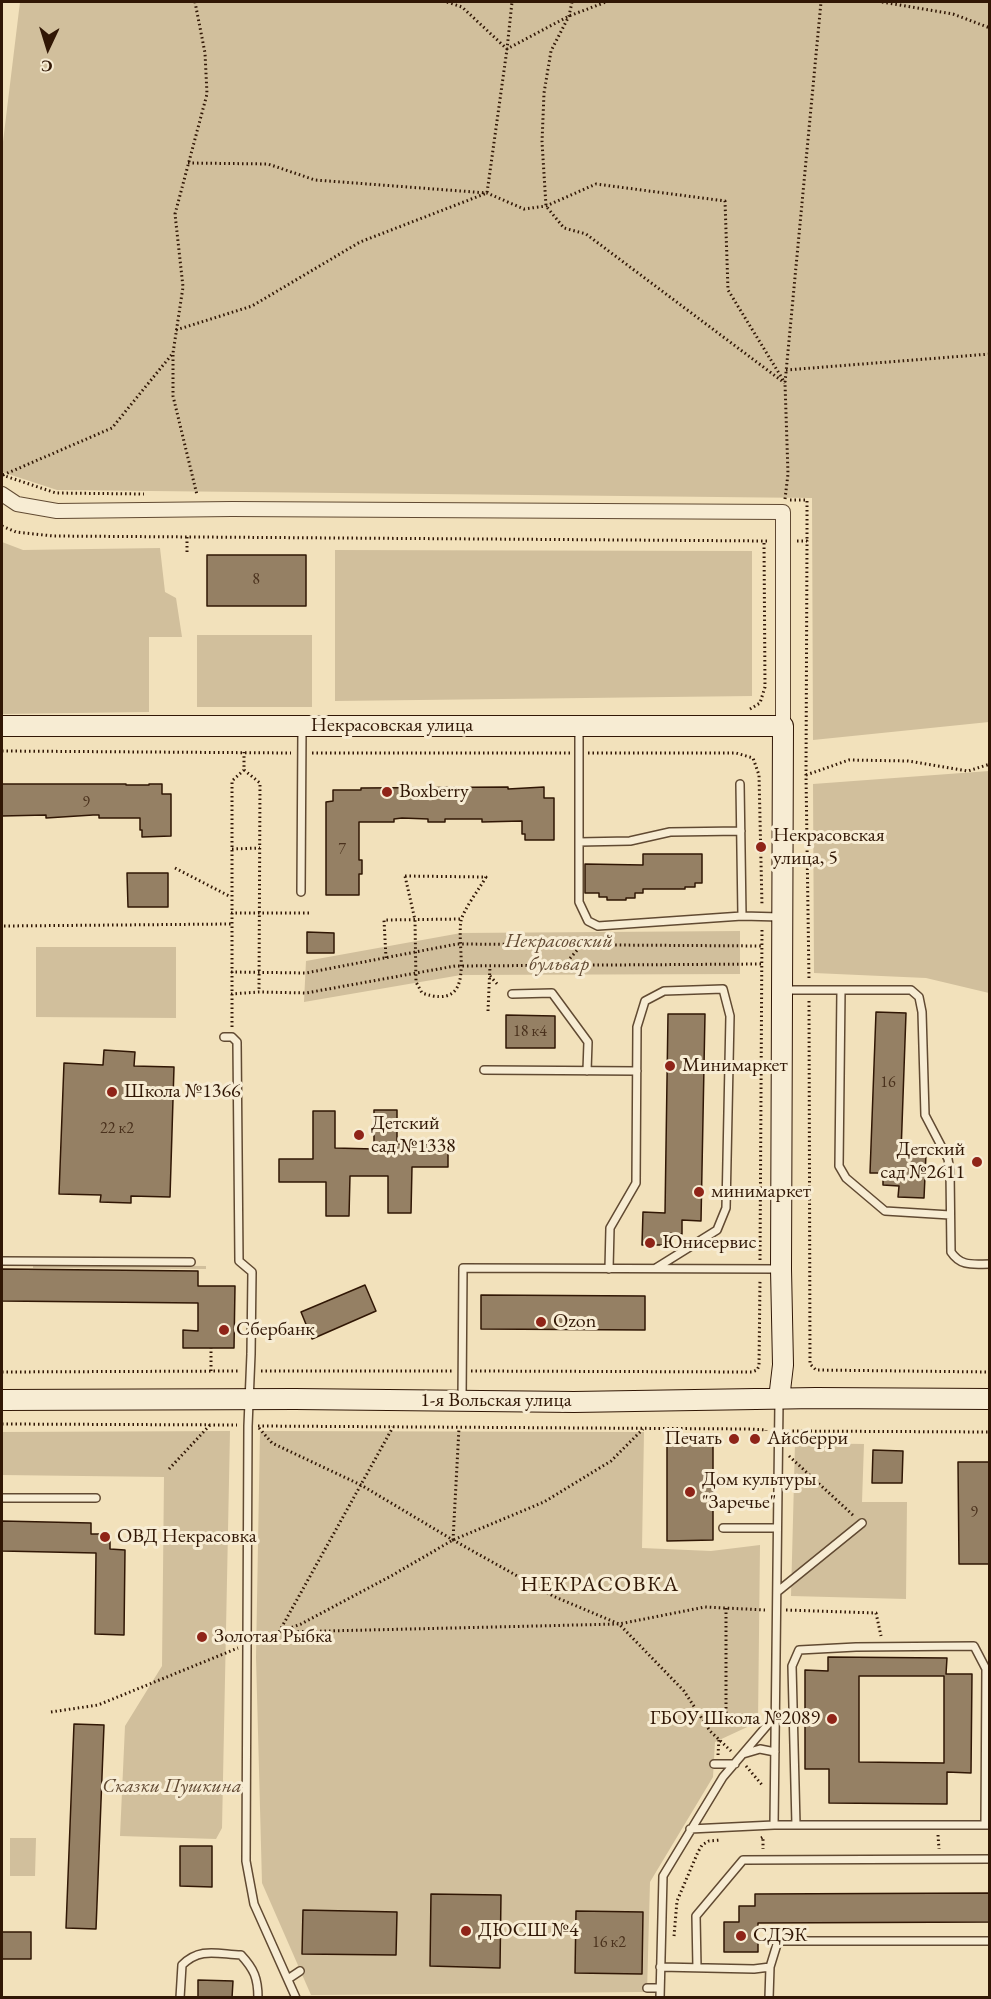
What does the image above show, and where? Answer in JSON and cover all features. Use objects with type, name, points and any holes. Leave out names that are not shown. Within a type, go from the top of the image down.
[{"type":"street","points":[[2,494],[16,504],[57,511],[783,512],[783,726],[772,916],[782,990],[783,1365],[779,1399]]},
{"type":"street","name":"Некрасовская улица","points":[[2,726],[783,726]]},
{"type":"street","name":"1-я Вольская улица","points":[[2,1400],[249,1399],[574,1402],[990,1399]]},
{"type":"lane","points":[[301,892],[302,726]]},
{"type":"lane","points":[[579,726],[579,902],[588,921],[598,926],[772,916]]},
{"type":"lane","points":[[740,784],[742,916]]},
{"type":"lane","points":[[579,842],[630,841],[670,832],[741,831]]},
{"type":"lane","points":[[609,1269],[610,1228],[636,1183],[637,1026],[645,1001],[664,992],[723,989],[730,1016],[726,1209],[717,1230],[656,1268]]},
{"type":"lane","points":[[782,990],[911,990],[919,997],[922,1012],[925,1115],[948,1159],[950,1171],[951,1252],[957,1260],[970,1264],[990,1264]]},
{"type":"lane","points":[[841,990],[839,1166],[846,1178],[885,1211],[950,1215]]},
{"type":"lane","points":[[512,994],[552,993],[588,1042],[587,1071]]},
{"type":"lane","points":[[228,1037],[237,1042],[238,1262],[252,1272],[246,1645],[245,1843],[247,1872],[254,1904],[296,1998]]},
{"type":"lane","points":[[484,1070],[637,1071]]},
{"type":"lane","points":[[2,1261],[191,1262]]},
{"type":"lane","points":[[462,1401],[463,1268],[781,1269]]},
{"type":"lane","points":[[774,1825],[779,1399]]},
{"type":"lane","points":[[2,1498],[96,1498]]},
{"type":"lane","points":[[777,1592],[862,1523]]},
{"type":"lane","points":[[723,1528],[777,1528]]},
{"type":"lane","points":[[690,1829],[774,1825],[796,1825],[938,1825],[987,1825],[986,1670],[974,1646],[799,1650],[792,1666],[796,1825]]},
{"type":"lane","points":[[660,1998],[663,1876],[723,1777],[776,1715]]},
{"type":"lane","points":[[714,1764],[739,1759],[760,1749],[775,1752]]},
{"type":"lane","points":[[697,1968],[696,1916],[743,1860],[990,1859]]},
{"type":"lane","points":[[769,1998],[770,1967],[778,1941],[990,1941]]},
{"type":"lane","points":[[180,1998],[182,1965],[190,1956],[199,1953],[241,1955],[252,1967],[258,1983],[258,1998]]},
{"type":"lane","points":[[660,1967],[754,1969],[770,1967]]},
{"type":"lane","points":[[288,1979],[300,1971]]},
{"type":"lane","points":[[647,1988],[660,1988]]},
{"type":"path","points":[[195,2],[205,53],[207,94],[175,214],[183,288],[173,353],[173,396],[200,510]]},
{"type":"path","points":[[447,2],[462,7],[507,50]]},
{"type":"path","points":[[487,193],[512,2]]},
{"type":"path","points":[[572,2],[569,16],[551,51],[544,93],[542,142],[546,206],[564,228],[586,234],[785,383]]},
{"type":"path","points":[[507,50],[569,16],[606,2]]},
{"type":"path","points":[[783,512],[788,474],[785,383],[821,2]]},
{"type":"path","points":[[882,2],[953,14],[990,28]]},
{"type":"path","points":[[188,163],[268,164],[315,180],[487,193],[525,209],[546,206],[596,184],[725,201],[728,290],[785,383]]},
{"type":"path","points":[[176,330],[252,306],[360,242],[487,193]]},
{"type":"path","points":[[2,475],[112,428],[173,353]]},
{"type":"path","points":[[786,370],[990,354]]},
{"type":"path","points":[[2,526],[16,532],[53,536],[807,541],[806,775],[810,1364],[816,1370],[990,1372]]},
{"type":"path","points":[[187,537],[187,554]]},
{"type":"path","points":[[744,710],[760,703],[765,687],[764,541]]},
{"type":"path","points":[[2,751],[736,753],[753,758],[759,775],[772,916],[763,946],[759,1366],[757,1370],[752,1372],[2,1372]]},
{"type":"path","points":[[228,1037],[231,994],[232,781],[244,770],[244,752]]},
{"type":"path","points":[[806,775],[849,760],[908,761],[968,771],[990,764]]},
{"type":"path","points":[[244,770],[260,783],[259,992]]},
{"type":"path","points":[[231,849],[260,848]]},
{"type":"path","points":[[175,868],[231,897]]},
{"type":"path","points":[[405,876],[486,877],[461,920],[461,982],[451,995],[437,998],[422,993],[416,982],[415,920],[405,876]]},
{"type":"path","points":[[231,913],[309,913]]},
{"type":"path","points":[[386,958],[384,920],[461,920]]},
{"type":"path","points":[[4,926],[231,924]]},
{"type":"path","points":[[231,972],[306,973],[461,944],[763,946]]},
{"type":"path","points":[[564,965],[581,946]]},
{"type":"path","points":[[231,994],[306,993],[462,966],[763,964]]},
{"type":"path","points":[[488,1011],[490,966]]},
{"type":"path","points":[[489,975],[499,986]]},
{"type":"path","points":[[211,1348],[211,1371]]},
{"type":"path","points":[[2,1424],[766,1430]]},
{"type":"path","points":[[169,1469],[210,1425]]},
{"type":"path","points":[[258,1426],[258,1438]]},
{"type":"path","points":[[258,1426],[272,1443],[362,1485],[453,1540],[553,1596],[619,1624],[684,1691],[706,1725],[763,1786]]},
{"type":"path","points":[[279,1632],[393,1427]]},
{"type":"path","points":[[453,1540],[459,1428]]},
{"type":"path","points":[[51,1712],[98,1705],[301,1624],[453,1540],[544,1502],[611,1461],[643,1429]]},
{"type":"path","points":[[778,1430],[789,1456],[862,1523]]},
{"type":"path","points":[[788,1430],[990,1432]]},
{"type":"path","points":[[279,1632],[619,1624],[705,1607],[765,1610]]},
{"type":"path","points":[[726,1608],[726,1724]]},
{"type":"path","points":[[782,1610],[876,1613],[883,1647]]},
{"type":"path","points":[[706,1725],[764,1723]]},
{"type":"path","points":[[938,1825],[939,1860]]},
{"type":"path","points":[[752,1838],[763,1838]]},
{"type":"path","points":[[671,1968],[677,1901],[685,1878],[702,1845],[709,1841],[731,1840]]},
{"type":"green space","points":[[20,2],[989,2],[989,722],[813,740],[812,498],[57,490],[2,472],[2,150]]},
{"type":"green space","points":[[2,542],[23,550],[160,548],[165,592],[176,598],[182,637],[149,637],[149,712],[2,714]]},
{"type":"green space","points":[[335,550],[752,551],[752,696],[335,701]]},
{"type":"green space","points":[[197,635],[312,635],[312,707],[197,707]]},
{"type":"green space","points":[[989,771],[989,993],[926,978],[814,973],[813,784]]},
{"type":"green space","name":"Некрасовский бульвар","points":[[740,931],[740,974],[461,975],[304,1002],[306,961],[461,933]]},
{"type":"green space","points":[[36,947],[176,947],[176,1018],[36,1017]]},
{"type":"green space","points":[[33,1265],[206,1266],[206,1269],[33,1268]]},
{"type":"green space","name":"Сказки Пушкина","points":[[230,1431],[222,1828],[216,1839],[120,1836],[125,1726],[162,1666],[164,1477],[2,1475],[2,1432]]},
{"type":"green space","points":[[260,1431],[644,1432],[642,1548],[711,1551],[760,1545],[758,1722],[715,1742],[713,1777],[650,1882],[647,1992],[311,1995],[262,1883],[256,1657]]},
{"type":"green space","points":[[795,1443],[864,1444],[862,1502],[907,1502],[906,1599],[791,1596]]},
{"type":"green space","points":[[10,1838],[36,1838],[35,1876],[10,1876]]},
{"type":"building","points":[[207,555],[306,555],[306,606],[207,606]]},
{"type":"building","points":[[2,784],[162,784],[162,794],[171,794],[171,836],[142,837],[140,818],[99,818],[99,815],[46,818],[46,815],[2,816]]},
{"type":"building","points":[[508,787],[508,789],[544,787],[544,798],[554,798],[554,840],[525,840],[525,834],[522,834],[522,821],[482,822],[482,819],[445,819],[445,822],[428,822],[428,819],[402,818],[394,819],[394,822],[359,822],[359,860],[362,860],[362,874],[359,874],[359,895],[326,895],[326,802],[333,801],[333,790]]},
{"type":"building","points":[[643,854],[702,854],[702,883],[695,883],[695,887],[685,887],[685,889],[643,889],[643,893],[635,893],[635,898],[626,898],[626,900],[607,900],[607,897],[599,897],[599,893],[585,893],[585,864],[643,865]]},
{"type":"building","points":[[127,873],[168,873],[168,907],[128,907]]},
{"type":"building","points":[[307,932],[334,933],[334,953],[307,953]]},
{"type":"building","points":[[876,1012],[906,1013],[901,1153],[926,1154],[924,1198],[898,1197],[899,1186],[883,1185],[883,1173],[870,1173]]},
{"type":"building","points":[[668,1014],[705,1014],[701,1221],[682,1220],[682,1234],[666,1233],[666,1245],[642,1245],[643,1212],[665,1213]]},
{"type":"building","points":[[506,1015],[555,1016],[555,1048],[506,1048]]},
{"type":"building","points":[[104,1050],[135,1052],[134,1066],[174,1067],[170,1197],[131,1196],[131,1203],[100,1202],[101,1195],[59,1194],[64,1063],[103,1065]]},
{"type":"building","points":[[374,1110],[397,1110],[397,1144],[448,1145],[448,1167],[412,1167],[411,1213],[388,1213],[388,1176],[350,1176],[349,1216],[326,1216],[326,1182],[279,1182],[279,1159],[313,1159],[313,1111],[335,1111],[335,1148],[374,1149]]},
{"type":"building","points":[[2,1269],[198,1271],[198,1286],[235,1286],[234,1348],[183,1348],[183,1330],[198,1331],[198,1303],[2,1301]]},
{"type":"building","points":[[365,1285],[376,1311],[312,1339],[301,1312]]},
{"type":"building","points":[[481,1295],[645,1296],[645,1330],[481,1329]]},
{"type":"building","name":"Дом культуры \"Заречье\"","points":[[667,1443],[713,1443],[713,1540],[667,1541]]},
{"type":"building","points":[[873,1450],[903,1451],[902,1483],[872,1483]]},
{"type":"building","points":[[958,1462],[990,1462],[990,1564],[959,1564]]},
{"type":"building","points":[[2,1521],[91,1523],[91,1534],[110,1534],[110,1549],[125,1550],[124,1635],[95,1634],[96,1553],[2,1551]]},
{"type":"building","name":"ГБОУ Школа №2089","points":[[828,1657],[947,1658],[946,1674],[972,1674],[971,1773],[947,1772],[947,1804],[829,1803],[829,1769],[805,1769],[805,1670],[828,1671]],"holes":[[[859,1676],[944,1676],[944,1763],[859,1762]]]},
{"type":"building","points":[[74,1724],[104,1725],[96,1929],[66,1928]]},
{"type":"building","points":[[180,1846],[212,1846],[212,1887],[180,1886]]},
{"type":"building","points":[[990,1893],[990,1922],[758,1923],[758,1952],[724,1952],[724,1922],[739,1922],[739,1906],[755,1906],[755,1894]]},
{"type":"building","name":"ДЮСШ №4","points":[[431,1894],[501,1895],[500,1968],[430,1966]]},
{"type":"building","points":[[303,1910],[397,1912],[396,1955],[302,1954]]},
{"type":"building","points":[[576,1911],[643,1912],[642,1974],[575,1973]]},
{"type":"building","points":[[2,1932],[31,1932],[31,1959],[2,1959]]},
{"type":"building","points":[[198,1980],[233,1981],[232,1998],[198,1998]]},
{"type":"place","name":"Boxberry","points":[[387,792]]},
{"type":"place","name":"Некрасовская улица, 5","points":[[761,847]]},
{"type":"place","name":"Минимаркет","points":[[670,1066]]},
{"type":"place","name":"Школа №1366","points":[[112,1092]]},
{"type":"place","name":"Детский сад №1338","points":[[359,1135]]},
{"type":"place","name":"Детский сад №2611","points":[[977,1162]]},
{"type":"place","name":"минимаркет","points":[[699,1192]]},
{"type":"place","name":"Юнисервис","points":[[650,1243]]},
{"type":"place","name":"Ozon","points":[[541,1322]]},
{"type":"place","name":"Сбербанк","points":[[224,1330]]},
{"type":"place","name":"Печать","points":[[734,1439]]},
{"type":"place","name":"Айсберри","points":[[755,1439]]},
{"type":"place","name":"Дом культуры \"Заречье\"","points":[[690,1492]]},
{"type":"place","name":"ОВД Некрасовка","points":[[105,1537]]},
{"type":"place","name":"Золотая Рыбка","points":[[202,1637]]},
{"type":"place","name":"ГБОУ Школа №2089","points":[[832,1719]]},
{"type":"place","name":"ДЮСШ №4","points":[[466,1931]]},
{"type":"place","name":"СДЭК","points":[[741,1936]]},
{"type":"district","name":"НЕКРАСОВКА","points":[[600,1585]]}]
